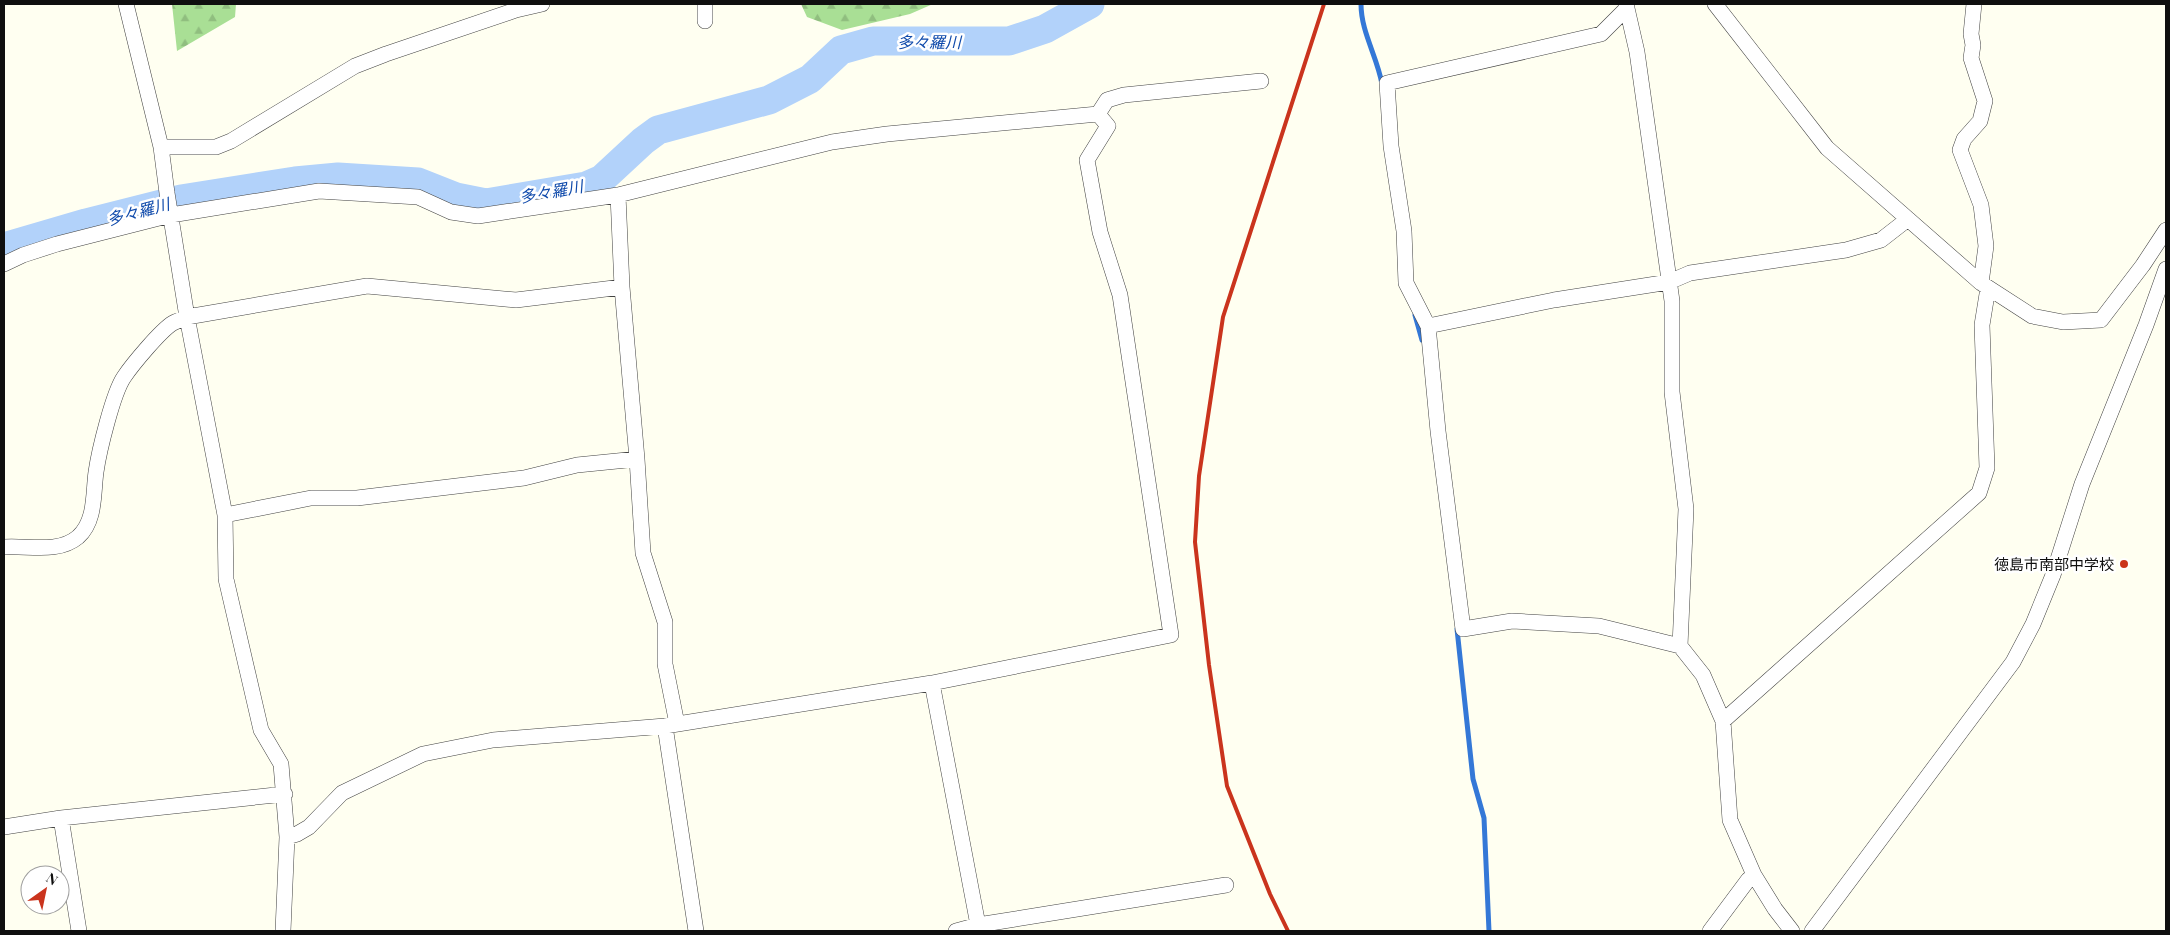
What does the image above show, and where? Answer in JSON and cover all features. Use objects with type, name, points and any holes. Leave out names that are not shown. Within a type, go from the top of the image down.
[{"type":"street","points":[[126,4],[161,146],[187,317],[225,515],[226,579],[261,730],[282,764],[287,837],[283,931]]},
{"type":"street","points":[[161,146],[216,147],[231,141],[355,66],[516,10],[542,4]]},
{"type":"street","points":[[705,4],[706,21]]},
{"type":"street","points":[[1715,4],[1827,148],[1984,285],[2032,316],[2063,322],[2101,320],[2143,265],[2166,230]]},
{"type":"street","points":[[1723,722],[1979,492],[1988,468],[1982,325],[1986,246],[1981,205],[1960,150],[1964,139],[1980,121],[1985,102],[1971,58],[1974,4]]},
{"type":"street","points":[[1627,6],[1637,52],[1672,301],[1672,392],[1686,509],[1680,646]]},
{"type":"street","points":[[1627,6],[1601,34],[1387,83],[1391,146],[1404,231],[1406,283],[1428,326],[1441,460],[1463,628],[1512,621],[1599,626],[1680,646],[1703,675],[1723,722],[1730,820],[1754,875],[1774,909],[1792,931]]},
{"type":"street","points":[[1098,114],[1107,100],[1124,95],[1261,81]]},
{"type":"street","points":[[4,264],[23,255],[57,244],[171,213],[318,191],[418,197],[451,212],[478,216],[618,195],[832,142],[887,134],[1098,114]]},
{"type":"street","points":[[287,837],[310,827],[342,794],[423,754],[493,740],[671,725],[932,683],[1172,636],[1120,296],[1100,232],[1087,160],[1108,126],[1098,114]]},
{"type":"street","points":[[618,195],[622,287],[643,553],[664,622],[665,664],[671,725],[696,931]]},
{"type":"street","points":[[1428,326],[1554,300],[1669,282],[1690,273],[1846,250],[1881,240],[1908,218]]},
{"type":"street","points":[[1812,931],[2013,662],[2025,639],[2052,575],[2082,484],[2146,325],[2166,269]]},
{"type":"street","points":[[4,547],[63,545],[78,536],[88,522],[93,507],[96,470],[116,394],[124,377],[172,323],[187,317],[367,286],[516,300],[622,287]]},
{"type":"street","points":[[225,515],[311,498],[357,498],[524,478],[577,465],[637,459]]},
{"type":"street","points":[[932,683],[974,928]]},
{"type":"street","points":[[4,827],[61,818],[285,794]]},
{"type":"street","points":[[61,818],[79,931]]},
{"type":"street","points":[[1710,931],[1748,880],[1754,875]]},
{"type":"street","points":[[956,931],[1226,885]]},
{"type":"green space","points":[[172,4],[236,4],[235,17],[177,51]]},
{"type":"green space","points":[[801,4],[933,4],[910,14],[842,30],[807,17]]},
{"type":"waterway","name":"多々羅川","points":[[4,247],[86,223],[181,199],[295,181],[338,177],[418,182],[456,197],[486,203],[586,186],[602,179],[643,141],[658,130],[769,100],[810,79],[841,50],[873,41],[1009,41],[1045,29],[1090,4]]},
{"type":"waterway","points":[[1361,4],[1366,34],[1382,84]]},
{"type":"waterway","points":[[1415,315],[1422,340]]},
{"type":"waterway","points":[[1457,629],[1473,779],[1484,818],[1489,931]]},
{"type":"railway","points":[[1288,931],[1270,894],[1227,786],[1209,665],[1195,542],[1199,476],[1223,317],[1324,4]]},
{"type":"place","name":"徳島市南部中学校","points":[[2124,564]]}]
